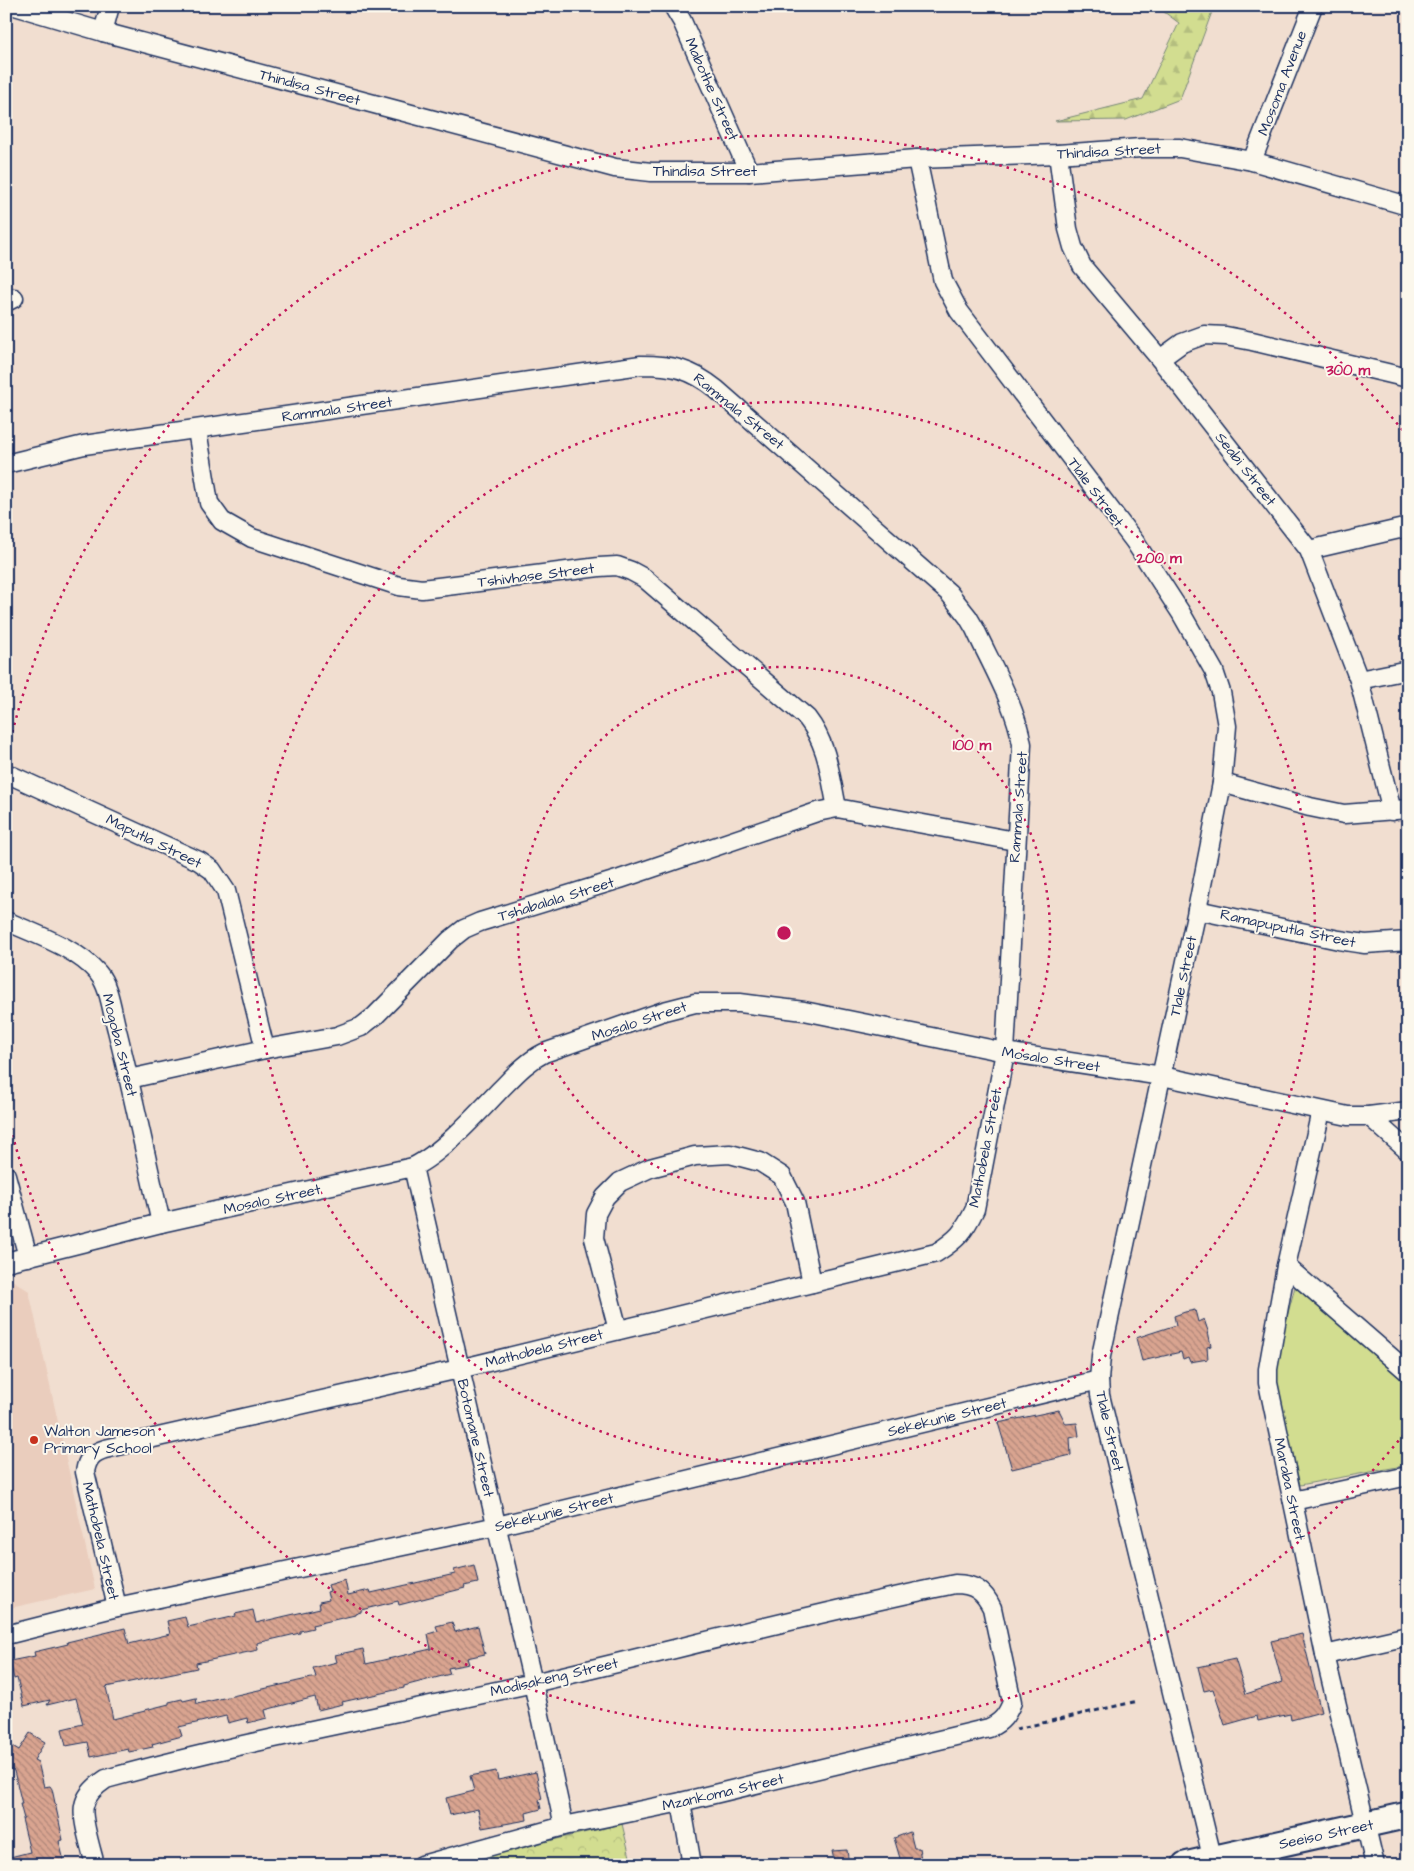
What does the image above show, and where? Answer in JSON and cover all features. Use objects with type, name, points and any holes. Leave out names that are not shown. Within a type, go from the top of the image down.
[{"type":"street","name":"Thindisa Street","points":[[15,6],[103,32],[615,168],[651,172],[749,172],[917,159],[1058,154],[1141,148],[1180,148],[1252,161],[1408,206]]},
{"type":"street","points":[[103,32],[110,6]]},
{"type":"street","name":"Mabothe Street","points":[[673,6],[682,21],[749,172]]},
{"type":"street","name":"Mosoma Avenue","points":[[1252,161],[1312,6]]},
{"type":"street","name":"Seabi Street","points":[[1058,154],[1068,229],[1073,247],[1082,266],[1160,359],[1309,550],[1359,680],[1400,810]]},
{"type":"street","name":"Tlale Street","points":[[917,159],[943,281],[948,294],[1134,542],[1181,613],[1214,671],[1221,692],[1227,726],[1222,783],[1162,1076],[1100,1356],[1099,1380],[1102,1405],[1213,1861]]},
{"type":"street","points":[[1160,359],[1182,343],[1204,335],[1226,336],[1252,340],[1408,378]]},
{"type":"street","name":"Rammala Street","points":[[6,464],[84,445],[641,365],[664,365],[689,371],[702,377],[949,594],[968,617],[1012,708],[1022,744],[1015,841],[1005,1052]]},
{"type":"street","name":"Tshivhase Street","points":[[198,430],[209,503],[222,521],[252,538],[399,586],[422,589],[599,567],[618,566],[631,570],[659,590],[806,718],[817,731],[825,747],[837,808]]},
{"type":"street","points":[[1309,550],[1408,527]]},
{"type":"street","points":[[1359,680],[1408,670]]},
{"type":"street","name":"Maputla Street","points":[[6,773],[199,860],[212,870],[226,891],[265,1050]]},
{"type":"street","points":[[1222,783],[1310,808],[1344,814],[1400,810]]},
{"type":"street","name":"Tshabalala Street","points":[[129,1080],[337,1036],[361,1027],[375,1016],[450,940],[464,929],[480,922],[620,879],[788,821],[837,808],[1015,841]]},
{"type":"street","name":"Ramapuputla Street","points":[[1197,910],[1365,944],[1408,940]]},
{"type":"street","name":"Mogoba Street","points":[[6,921],[68,950],[86,961],[100,975],[106,991],[129,1080],[161,1223]]},
{"type":"street","name":"Mosalo Street","points":[[6,1262],[161,1223],[413,1168],[426,1161],[533,1059],[544,1053],[633,1021],[695,1003],[740,1003],[776,1007],[1005,1052],[1162,1076],[1348,1116],[1369,1116],[1408,1111]]},
{"type":"street","name":"Mathobela Street","points":[[117,1607],[85,1472],[86,1463],[94,1452],[459,1368],[936,1253],[953,1242],[966,1228],[975,1209],[1005,1052]]},
{"type":"street","name":"Maraba Street","points":[[1321,1111],[1286,1266],[1268,1369],[1268,1383],[1325,1655],[1375,1865]]},
{"type":"street","points":[[1369,1116],[1408,1151]]},
{"type":"street","points":[[618,1330],[594,1238],[596,1214],[605,1197],[620,1182],[650,1168],[695,1156],[730,1154],[760,1162],[782,1176],[794,1202],[812,1282]]},
{"type":"street","name":"Botomane Street","points":[[413,1168],[533,1683],[564,1826]]},
{"type":"street","points":[[6,1175],[28,1257]]},
{"type":"street","points":[[1286,1266],[1408,1372]]},
{"type":"street","name":"Sekekunie Street","points":[[6,1635],[117,1607],[496,1526],[1099,1380]]},
{"type":"street","points":[[1293,1501],[1408,1476]]},
{"type":"street","name":"Modisakeng Street","points":[[95,1865],[84,1806],[96,1786],[106,1779],[238,1746],[533,1683],[867,1602],[955,1584],[966,1584],[979,1589],[987,1597],[992,1608],[1012,1702],[1008,1714],[996,1724]]},
{"type":"street","points":[[1325,1655],[1408,1636]]},
{"type":"street","name":"Mzankoma Street","points":[[422,1865],[564,1826],[682,1802],[979,1731],[996,1724]]},
{"type":"street","points":[[682,1802],[692,1865]]},
{"type":"street","name":"Seeiso Street","points":[[1185,1865],[1213,1861],[1408,1815]]},
{"type":"path","points":[[996,1724],[1013,1729],[1138,1701]]},
{"type":"shaded area","name":"Walton Jameson Primary School","points":[[6,1276],[29,1291],[95,1589],[6,1609]]},
{"type":"green space","points":[[1156,6],[1208,6],[1213,9],[1180,99],[1126,120],[1055,121],[1143,99],[1179,23]]},
{"type":"green space","points":[[1295,1287],[1408,1385],[1408,1465],[1300,1485],[1273,1369]]},
{"type":"green space","points":[[622,1824],[632,1865],[472,1865],[470,1859]]},
{"type":"building","points":[[1195,1310],[1198,1322],[1204,1319],[1208,1331],[1211,1346],[1207,1347],[1208,1359],[1190,1362],[1188,1357],[1183,1359],[1181,1352],[1142,1361],[1136,1338],[1176,1325],[1174,1316]]},
{"type":"building","points":[[1059,1410],[1066,1424],[1077,1423],[1079,1436],[1070,1438],[1071,1455],[1012,1469],[998,1423]]},
{"type":"building","points":[[474,1565],[478,1583],[464,1586],[465,1588],[399,1605],[398,1601],[361,1610],[361,1612],[355,1615],[312,1625],[313,1628],[300,1631],[300,1633],[257,1643],[258,1650],[196,1663],[197,1668],[106,1687],[113,1719],[182,1699],[183,1701],[196,1698],[197,1704],[316,1677],[313,1668],[337,1662],[335,1655],[363,1649],[366,1664],[431,1649],[428,1634],[438,1631],[436,1626],[452,1622],[455,1632],[478,1626],[485,1654],[467,1658],[469,1664],[448,1668],[450,1674],[404,1686],[404,1688],[342,1702],[343,1704],[318,1710],[315,1697],[265,1710],[267,1718],[248,1723],[247,1718],[228,1723],[226,1716],[179,1727],[182,1736],[152,1744],[153,1747],[129,1752],[128,1749],[91,1757],[88,1742],[66,1746],[62,1729],[83,1724],[76,1698],[47,1705],[50,1700],[24,1706],[17,1678],[14,1679],[10,1661],[35,1656],[34,1652],[68,1644],[67,1642],[125,1628],[129,1644],[170,1634],[167,1621],[185,1617],[188,1627],[236,1616],[235,1614],[253,1610],[256,1623],[320,1608],[319,1602],[329,1600],[327,1592],[330,1591],[328,1585],[345,1580],[348,1595],[370,1590],[371,1593],[455,1574],[454,1570]]},
{"type":"building","points":[[1302,1634],[1321,1712],[1291,1720],[1290,1714],[1258,1721],[1257,1716],[1225,1725],[1213,1689],[1204,1691],[1198,1667],[1235,1659],[1246,1694],[1282,1682],[1271,1641]]},
{"type":"building","points":[[30,1733],[45,1742],[34,1760],[38,1762],[44,1787],[50,1786],[52,1789],[63,1840],[59,1841],[64,1861],[47,1865],[6,1865],[6,1858],[30,1852],[14,1771],[6,1766],[6,1742],[19,1750]]},
{"type":"building","points":[[496,1771],[498,1780],[536,1772],[542,1799],[539,1800],[541,1809],[526,1813],[527,1820],[482,1828],[478,1809],[450,1815],[446,1798],[474,1791],[470,1776]]},
{"type":"building","points":[[910,1832],[914,1848],[919,1848],[922,1865],[902,1865],[894,1838]]},
{"type":"building","points":[[847,1850],[849,1865],[835,1865],[832,1851]]},
{"type":"place","name":"Walton Jameson Primary School","points":[[34,1440]]}]
